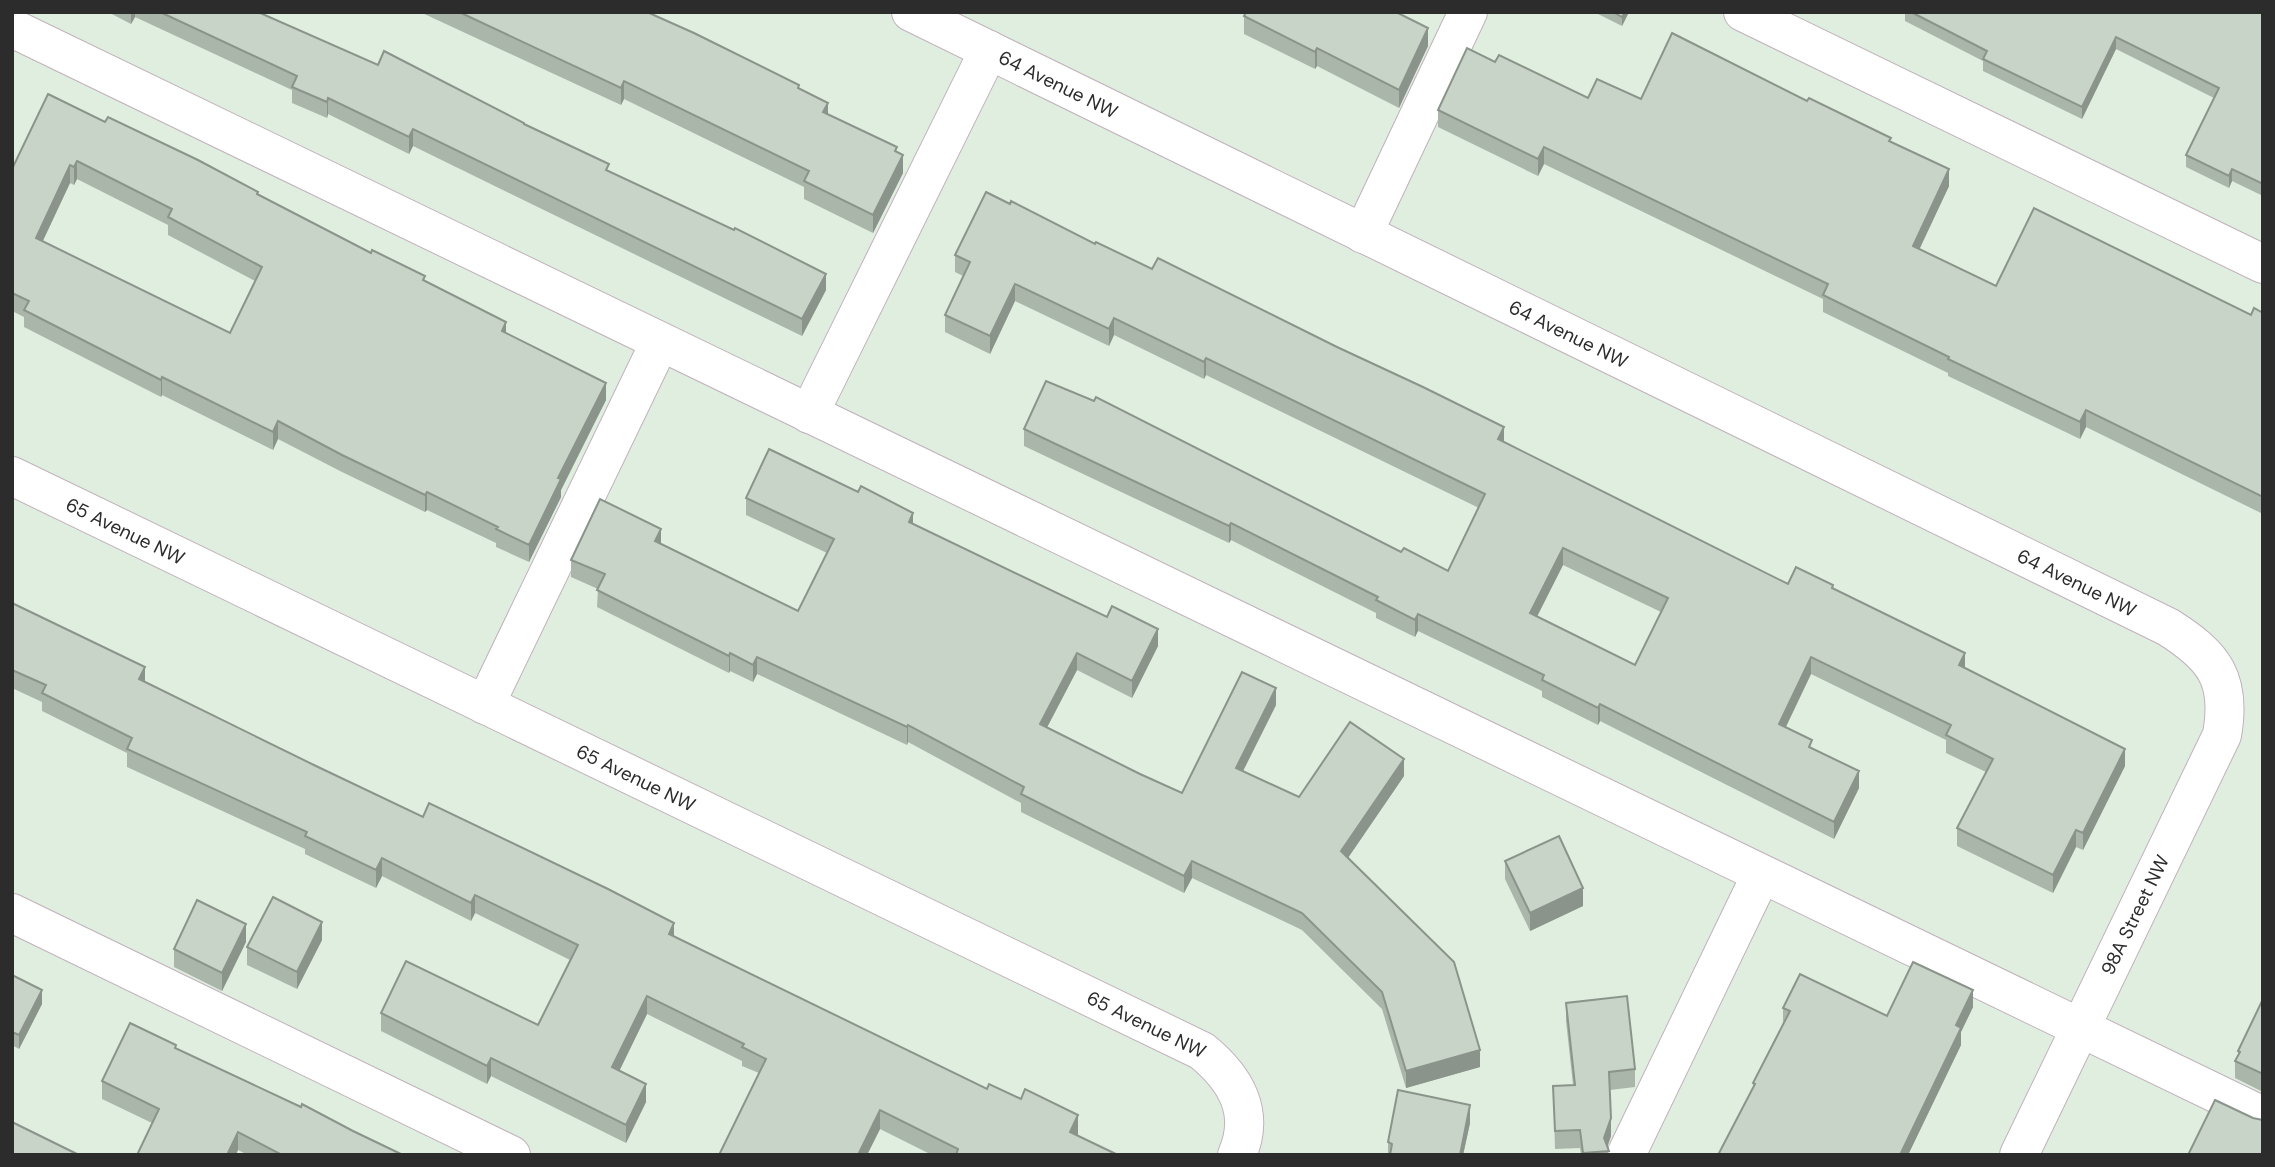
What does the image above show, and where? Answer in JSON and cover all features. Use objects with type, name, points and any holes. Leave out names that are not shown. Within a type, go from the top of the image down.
[{"type":"street","name":"64 Avenue NW","points":[[911,12],[2168,627],[2193,643],[2206,655],[2216,670]]},
{"type":"street","points":[[1363,234],[1468,12]]},
{"type":"street","points":[[1743,12],[2263,264]]},
{"type":"street","points":[[12,28],[1761,876],[2263,1116]]},
{"type":"street","points":[[809,414],[989,50]]},
{"type":"street","points":[[485,705],[660,342]]},
{"type":"street","name":"65 Avenue NW","points":[[12,476],[1202,1051],[1220,1066],[1241,1102],[1245,1116],[1244,1135],[1237,1155]]},
{"type":"street","name":"98A Street NW","points":[[2019,1155],[2222,735],[2225,694],[2216,670]]},
{"type":"street","points":[[1626,1155],[1761,876]]},
{"type":"street","points":[[12,913],[511,1155]]},
{"type":"building","points":[[160,12],[258,12],[378,65],[384,51],[524,124],[609,164],[606,170],[734,230],[735,228],[826,274],[802,319],[413,129],[409,137],[328,98],[327,102],[292,87],[297,76]]},
{"type":"building","points":[[459,12],[647,12],[799,85],[798,88],[828,103],[823,112],[897,147],[895,151],[903,155],[873,215],[804,181],[809,171],[624,81],[621,88]]},
{"type":"building","points":[[1246,12],[1396,12],[1428,28],[1399,90],[1317,48],[1315,52],[1244,16]]},
{"type":"building","points":[[1911,12],[2263,12],[2263,184],[2232,169],[2229,176],[2186,155],[2219,88],[2116,37],[2082,107],[1983,59],[1987,51]]},
{"type":"building","points":[[1672,33],[1807,101],[1809,98],[1891,138],[1889,141],[1949,169],[1913,246],[1996,286],[2034,208],[2251,315],[2254,308],[2263,313],[2263,497],[2086,410],[2080,422],[1948,359],[1949,357],[1823,295],[1828,284],[1544,147],[1538,159],[1438,110],[1467,48],[1495,62],[1499,55],[1588,98],[1597,79],[1641,99]]},
{"type":"building","points":[[48,94],[105,122],[108,117],[198,160],[371,253],[372,250],[425,276],[423,280],[506,322],[502,331],[606,383],[558,478],[561,479],[529,545],[496,529],[498,527],[427,492],[425,495],[278,421],[273,432],[162,377],[161,380],[24,310],[29,301],[12,293],[12,169]],"holes":[[[77,161],[172,209],[168,217],[262,267],[230,333],[36,238],[70,165],[74,167]]]},
{"type":"building","points":[[986,192],[1010,204],[1011,201],[1095,244],[1096,242],[1152,269],[1158,258],[1504,427],[1498,439],[1788,584],[1796,567],[1833,585],[1832,588],[1965,653],[1959,665],[2125,749],[2083,833],[2076,830],[2053,875],[1957,828],[1993,759],[1946,735],[1951,725],[1811,657],[1779,724],[1812,740],[1809,747],[1859,771],[1834,822],[1600,704],[1598,708],[1542,680],[1544,675],[1418,614],[1415,620],[1376,600],[1378,597],[1231,523],[1229,526],[1024,429],[1046,381],[1094,401],[1096,397],[1401,552],[1404,548],[1448,571],[1485,494],[1206,358],[1204,362],[1114,318],[1109,329],[1015,284],[990,336],[945,315],[970,262],[955,255]],"holes":[[[1563,548],[1668,598],[1635,665],[1530,613]]]},
{"type":"building","points":[[769,449],[858,492],[861,486],[913,513],[909,522],[1107,617],[1112,606],[1158,629],[1132,681],[1077,653],[1040,724],[1140,774],[1182,793],[1242,672],[1276,688],[1236,768],[1299,797],[1350,722],[1404,759],[1341,851],[1454,962],[1480,1050],[1406,1071],[1382,992],[1302,913],[1192,861],[1184,876],[1021,794],[1024,787],[908,725],[907,727],[757,657],[753,665],[730,653],[729,656],[597,590],[605,574],[571,560],[600,499],[661,529],[655,541],[798,611],[834,539],[746,498]]},
{"type":"building","points":[[12,603],[145,667],[139,679],[423,817],[429,803],[608,889],[674,923],[669,934],[987,1089],[989,1084],[1021,1099],[1025,1089],[1078,1115],[1070,1132],[1118,1155],[956,1155],[958,1149],[880,1110],[858,1155],[719,1155],[766,1059],[742,1047],[744,1044],[647,996],[612,1067],[646,1084],[626,1125],[491,1058],[487,1066],[381,1013],[406,961],[538,1025],[578,945],[475,895],[471,903],[382,858],[376,870],[305,836],[307,832],[127,749],[132,738],[42,693],[46,685],[12,670]]},
{"type":"building","points":[[1559,836],[1583,888],[1530,913],[1505,861]]},
{"type":"building","points":[[273,897],[322,922],[297,972],[247,947]]},
{"type":"building","points":[[197,900],[246,924],[222,973],[174,949]]},
{"type":"building","points":[[1913,962],[1973,990],[1956,1025],[1961,1028],[1900,1155],[1718,1155],[1790,1011],[1783,1008],[1800,974],[1887,1016]]},
{"type":"building","points":[[12,975],[42,990],[19,1035],[12,1032]]},
{"type":"building","points":[[1627,996],[1635,1069],[1609,1072],[1611,1118],[1604,1138],[1609,1151],[1583,1153],[1580,1130],[1555,1131],[1553,1086],[1575,1085],[1566,1003]]},
{"type":"building","points":[[2263,999],[2263,1074],[2235,1061]]},
{"type":"building","points":[[130,1023],[176,1045],[175,1048],[301,1107],[302,1104],[403,1155],[282,1155],[238,1132],[227,1155],[137,1155],[159,1109],[102,1081]]},
{"type":"building","points":[[1398,1090],[1470,1105],[1460,1155],[1390,1155],[1392,1144],[1388,1142]]},
{"type":"building","points":[[2215,1100],[2263,1120],[2263,1155],[2188,1155]]},
{"type":"building","points":[[12,1122],[79,1155],[12,1155]]}]
